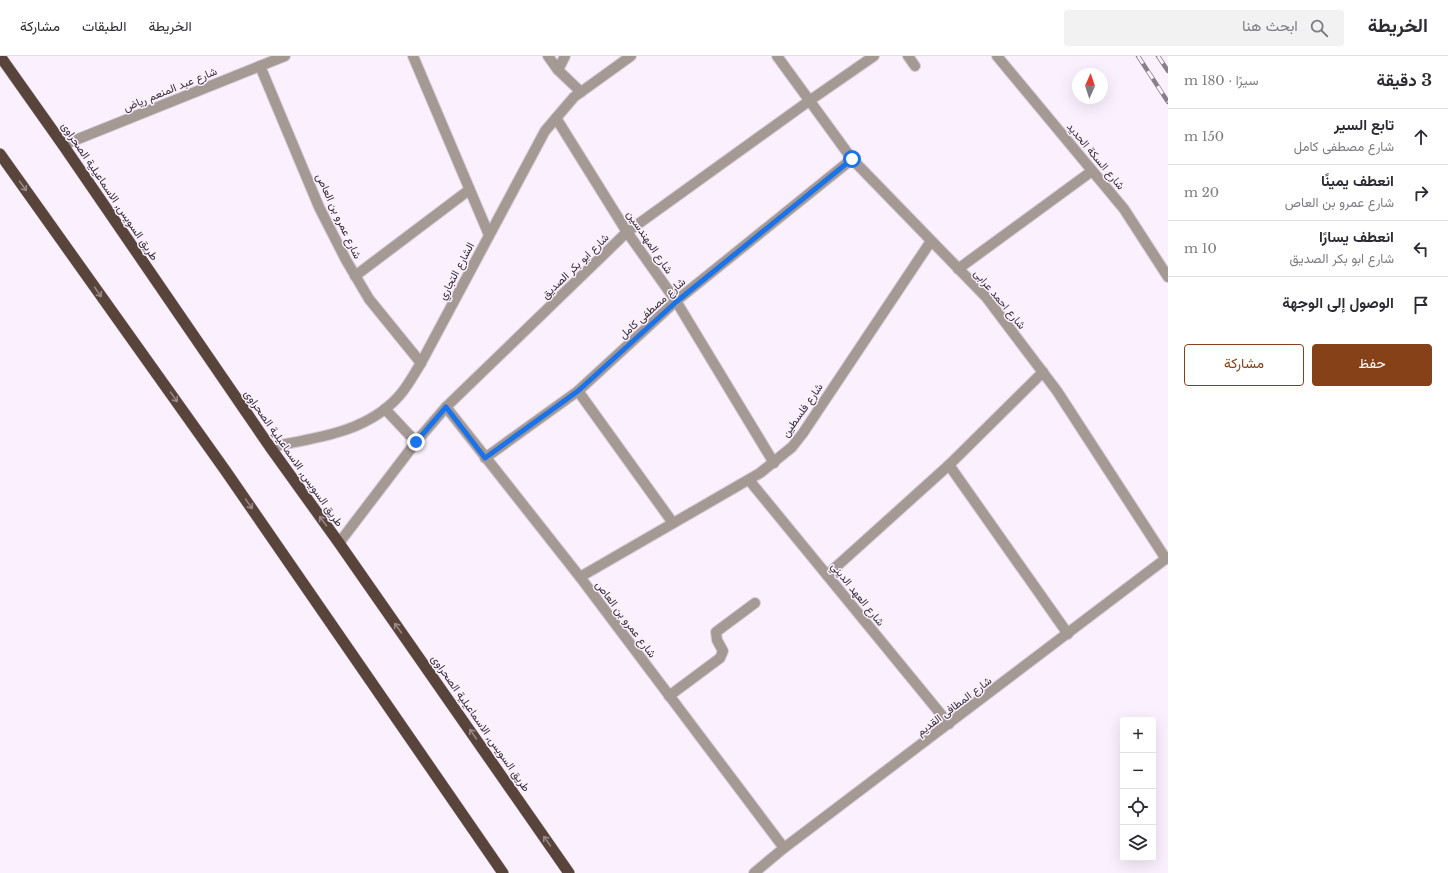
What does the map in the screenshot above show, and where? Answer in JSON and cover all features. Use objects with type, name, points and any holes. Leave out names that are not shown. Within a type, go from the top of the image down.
[{"type":"highway","name":"طريق السويس, الاسماعيلية الصحراوى","points":[[0,56],[63,145],[270,447],[339,543],[569,873]]},
{"type":"highway","points":[[0,154],[225,470],[503,873]]},
{"type":"street","name":"شارع عبد المنعم رياض","points":[[63,145],[285,56]]},
{"type":"street","points":[[414,56],[489,235]]},
{"type":"street","points":[[548,56],[558,70],[581,92]]},
{"type":"street","points":[[558,70],[565,56]]},
{"type":"street","name":"الشارع التجاري","points":[[270,447],[337,433],[354,427],[371,419],[385,409],[398,396],[410,381],[421,362],[545,131],[574,98],[631,56]]},
{"type":"street","name":"شارع احمد عرابى","points":[[777,56],[852,159],[986,297],[1058,391],[1167,558]]},
{"type":"street","name":"شارع ابو بكر الصديق","points":[[339,543],[416,442],[446,407],[628,232],[809,101],[874,56]]},
{"type":"street","points":[[908,56],[915,66]]},
{"type":"street","name":"شارع السكة الحديد","points":[[997,56],[1124,209],[1168,277]]},
{"type":"street","name":"شارع عمرو بن العاص","points":[[260,66],[319,207],[355,276],[369,298],[421,362]]},
{"type":"street","name":"شارع المهندسين","points":[[556,118],[628,232],[676,302],[774,463]]},
{"type":"street","name":"شارع مصطفى كامل","points":[[485,458],[578,391],[676,302],[852,159]]},
{"type":"street","points":[[958,268],[1092,171]]},
{"type":"street","points":[[355,276],[469,190]]},
{"type":"street","name":"شارع فلسطين","points":[[580,578],[749,480],[774,463],[792,447],[803,433],[931,241]]},
{"type":"street","points":[[827,575],[949,465],[1043,372]]},
{"type":"street","points":[[578,391],[674,523]]},
{"type":"street","name":"شارع عمرو بن العاص","points":[[446,407],[580,578],[784,848]]},
{"type":"street","points":[[385,409],[416,442]]},
{"type":"street","points":[[949,465],[1068,634]]},
{"type":"street","name":"شارع العهد الديني","points":[[749,480],[949,724]]},
{"type":"street","name":"شارع المطافى القديم","points":[[754,873],[784,848],[1167,558]]},
{"type":"street","points":[[669,696],[720,658],[723,651],[717,640],[716,632],[754,603]]},
{"type":"railway","points":[[1138,56],[1168,102]]},
{"type":"railway","points":[[1158,56],[1168,71]]},
{"type":"route","points":[[416,442],[446,407],[485,458],[578,391],[676,302],[852,159]]}]
